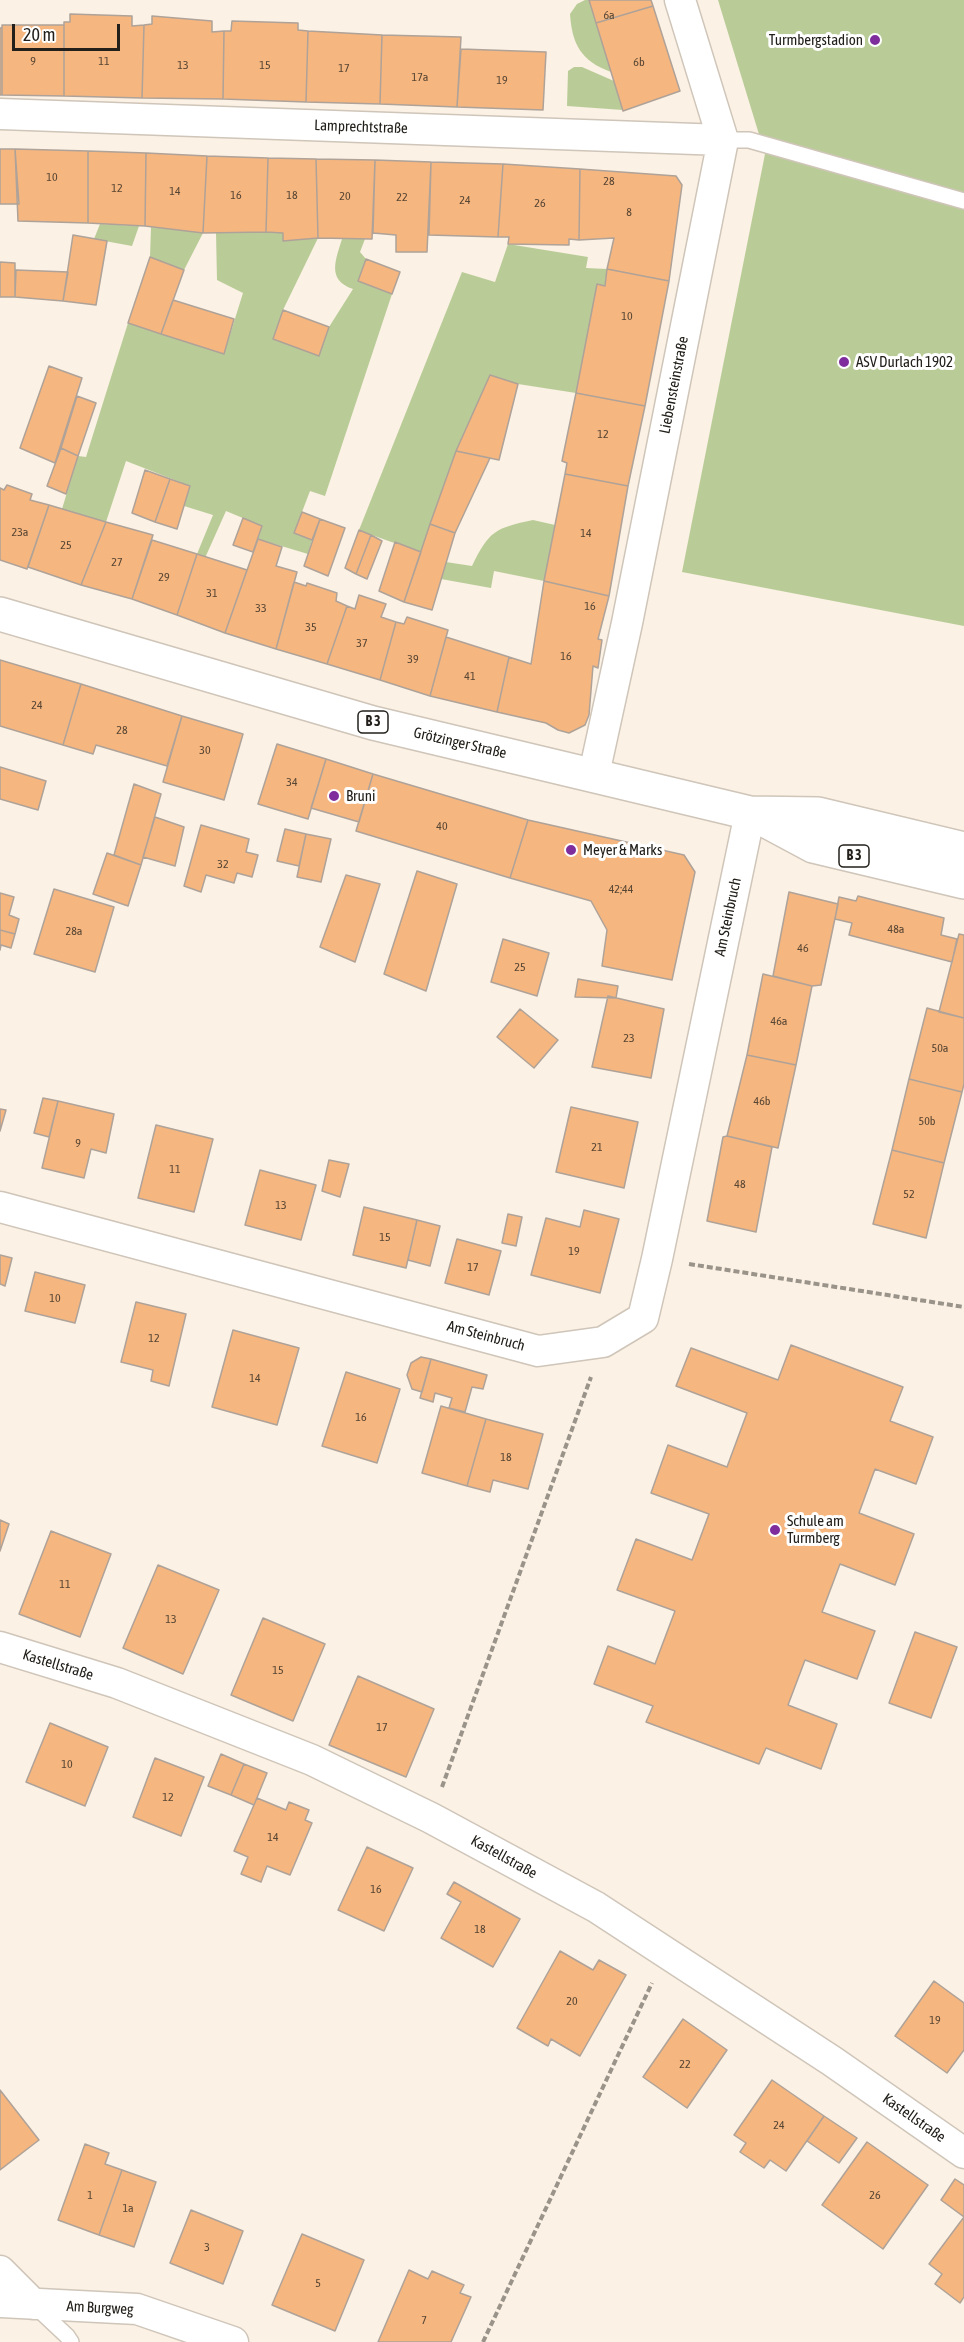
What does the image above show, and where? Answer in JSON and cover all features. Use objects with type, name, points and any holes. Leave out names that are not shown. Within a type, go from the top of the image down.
[{"type":"main road","name":"Grötzinger Straße","points":[[0,614],[373,723],[750,813],[818,814],[964,849]]},
{"type":"main road","name":"Grötzinger Straße","points":[[750,813],[813,846],[964,882]]},
{"type":"street","name":"Liebensteinstraße","points":[[594,774],[621,655],[723,140],[680,0]]},
{"type":"street","name":"Lamprechtstraße","points":[[0,114],[723,140]]},
{"type":"street","name":"Am Steinbruch","points":[[0,1207],[538,1351],[603,1342],[643,1317],[750,813]]},
{"type":"street","name":"Kastellstraße","points":[[0,1647],[117,1683],[290,1751],[431,1818],[596,1907],[832,2061],[964,2152]]},
{"type":"street","points":[[0,2271],[33,2304]]},
{"type":"street","name":"Am Burgweg","points":[[0,2302],[137,2309],[233,2342]]},
{"type":"lane","points":[[723,140],[749,140],[964,201]]},
{"type":"lane","points":[[33,2304],[67,2336],[70,2342]]},
{"type":"path","points":[[657,1259],[964,1307]]},
{"type":"path","points":[[431,1818],[603,1342]]},
{"type":"path","points":[[483,2342],[667,1952]]},
{"type":"green space","points":[[589,0],[611,72],[592,63],[576,43],[570,14],[577,4]]},
{"type":"green space","name":"ASV Durlach 1902","points":[[718,0],[964,0],[964,626],[682,572],[765,154]]},
{"type":"green space","points":[[574,67],[582,67],[614,81],[623,110],[567,106],[568,71]]},
{"type":"green space","points":[[100,224],[139,226],[132,246],[94,239]]},
{"type":"green space","points":[[151,227],[203,233],[184,270],[150,257]]},
{"type":"green space","points":[[216,233],[283,233],[283,241],[318,238],[283,310],[274,339],[319,356],[329,327],[353,289],[339,280],[336,274],[336,261],[342,239],[365,239],[360,252],[366,259],[358,281],[392,294],[325,496],[310,491],[294,533],[312,540],[308,554],[258,539],[262,526],[226,511],[205,558],[197,554],[213,515],[184,506],[190,486],[126,461],[106,522],[62,509],[78,456],[86,457],[128,323],[224,354],[243,293],[217,280]]},
{"type":"green space","points":[[508,244],[588,257],[586,268],[607,269],[605,286],[597,284],[576,393],[518,384],[490,375],[456,451],[421,552],[359,530],[462,272],[495,282]]},
{"type":"green space","points":[[533,520],[555,525],[544,581],[494,571],[491,588],[441,579],[446,562],[472,566],[483,545],[495,533],[501,529]]},
{"type":"building","points":[[589,0],[651,0],[653,6],[596,23]]},
{"type":"building","points":[[653,6],[680,91],[623,111],[596,23]]},
{"type":"building","points":[[70,14],[132,16],[132,26],[144,25],[142,98],[64,96],[64,22],[70,22]]},
{"type":"building","points":[[152,16],[212,21],[212,32],[224,31],[223,99],[142,98],[144,25],[152,24]]},
{"type":"building","points":[[232,21],[298,23],[298,30],[308,31],[306,102],[223,99],[224,31],[231,31]]},
{"type":"building","points":[[2,25],[64,25],[64,96],[2,95]]},
{"type":"building","points":[[0,28],[2,28],[2,95],[0,95]]},
{"type":"building","points":[[308,31],[382,35],[380,104],[306,102]]},
{"type":"building","points":[[382,35],[461,37],[457,107],[380,104]]},
{"type":"building","points":[[461,49],[546,52],[543,110],[457,107]]},
{"type":"building","points":[[0,149],[15,149],[19,204],[0,204]]},
{"type":"building","points":[[15,149],[88,151],[88,223],[18,221]]},
{"type":"building","points":[[88,151],[146,153],[145,226],[88,223]]},
{"type":"building","points":[[146,153],[207,156],[203,233],[145,226]]},
{"type":"building","points":[[207,156],[268,158],[266,232],[203,233]]},
{"type":"building","points":[[268,158],[316,159],[318,238],[283,241],[283,233],[266,232]]},
{"type":"building","points":[[316,159],[375,160],[372,239],[318,238]]},
{"type":"building","points":[[375,160],[431,162],[427,252],[396,252],[396,235],[373,233]]},
{"type":"building","points":[[431,162],[503,164],[498,237],[429,235]]},
{"type":"building","points":[[503,164],[580,169],[579,240],[569,239],[569,245],[508,244],[509,237],[498,237]]},
{"type":"building","points":[[580,169],[676,176],[682,185],[669,281],[607,269],[614,238],[579,240]]},
{"type":"building","points":[[73,235],[107,241],[96,305],[63,301]]},
{"type":"building","points":[[150,257],[184,270],[161,334],[128,323]]},
{"type":"building","points":[[366,259],[400,272],[392,294],[358,281]]},
{"type":"building","points":[[0,262],[15,263],[15,297],[0,297]]},
{"type":"building","points":[[607,269],[669,281],[645,406],[576,393],[597,284],[605,286]]},
{"type":"building","points":[[16,270],[68,272],[63,301],[15,297]]},
{"type":"building","points":[[173,300],[234,319],[224,354],[161,334]]},
{"type":"building","points":[[283,310],[329,327],[319,356],[273,339]]},
{"type":"building","points":[[49,366],[82,378],[55,463],[20,448]]},
{"type":"building","points":[[490,375],[518,384],[499,460],[456,451]]},
{"type":"building","points":[[576,393],[645,406],[628,486],[565,474],[567,463],[562,461]]},
{"type":"building","points":[[77,396],[96,403],[78,456],[61,448]]},
{"type":"building","points":[[61,448],[78,456],[66,494],[47,486]]},
{"type":"building","points":[[456,451],[490,458],[455,533],[430,524]]},
{"type":"building","points":[[145,470],[170,479],[155,522],[132,513]]},
{"type":"building","points":[[565,474],[628,486],[609,596],[544,581]]},
{"type":"building","points":[[170,479],[190,486],[177,529],[155,522]]},
{"type":"building","points":[[7,485],[32,494],[30,500],[49,505],[27,569],[0,560],[0,488],[4,490]]},
{"type":"building","points":[[49,505],[106,522],[81,585],[28,567]]},
{"type":"building","points":[[302,512],[320,519],[312,540],[294,533]]},
{"type":"building","points":[[243,518],[262,526],[253,552],[233,545]]},
{"type":"building","points":[[320,519],[345,528],[328,576],[304,566]]},
{"type":"building","points":[[106,522],[153,535],[132,599],[81,585]]},
{"type":"building","points":[[430,524],[455,533],[432,610],[404,602]]},
{"type":"building","points":[[359,530],[371,535],[356,574],[345,568]]},
{"type":"building","points":[[371,535],[382,541],[367,579],[356,574]]},
{"type":"building","points":[[258,539],[282,547],[276,566],[297,572],[276,649],[225,633]]},
{"type":"building","points":[[152,540],[197,554],[177,615],[132,599]]},
{"type":"building","points":[[395,542],[421,552],[404,602],[379,591]]},
{"type":"building","points":[[197,554],[247,570],[225,633],[177,615]]},
{"type":"building","points":[[544,581],[609,596],[598,639],[602,640],[598,668],[593,666],[589,715],[585,725],[569,733],[546,723],[497,712],[509,657],[531,664]]},
{"type":"building","points":[[294,582],[306,586],[307,583],[337,593],[336,601],[347,606],[327,664],[276,649]]},
{"type":"building","points":[[359,595],[386,604],[381,617],[396,622],[380,680],[327,664],[347,606],[355,609]]},
{"type":"building","points":[[407,617],[448,630],[430,696],[380,680],[396,622],[404,624]]},
{"type":"building","points":[[446,637],[509,657],[497,712],[430,696]]},
{"type":"building","points":[[0,660],[81,684],[63,745],[0,726]]},
{"type":"building","points":[[81,684],[182,716],[167,766],[96,745],[93,754],[63,745]]},
{"type":"building","points":[[182,716],[243,734],[224,800],[163,782]]},
{"type":"building","points":[[277,744],[326,759],[308,819],[258,804]]},
{"type":"building","points":[[326,759],[373,774],[359,822],[311,808]]},
{"type":"building","points":[[0,767],[46,781],[38,810],[0,799]]},
{"type":"building","points":[[373,774],[528,820],[510,878],[356,831]]},
{"type":"building","points":[[134,784],[161,794],[141,865],[114,855]]},
{"type":"building","points":[[155,817],[184,827],[175,866],[143,857]]},
{"type":"building","points":[[528,820],[684,855],[695,872],[672,980],[602,966],[607,930],[591,901],[510,878]]},
{"type":"building","points":[[201,825],[249,839],[246,852],[258,855],[252,877],[237,873],[234,883],[206,875],[201,892],[184,886]]},
{"type":"building","points":[[285,829],[306,834],[299,866],[277,861]]},
{"type":"building","points":[[306,834],[331,839],[321,882],[297,877]]},
{"type":"building","points":[[107,853],[141,865],[128,906],[93,894]]},
{"type":"building","points":[[417,871],[457,884],[426,991],[384,974]]},
{"type":"building","points":[[346,875],[380,884],[355,962],[320,947]]},
{"type":"building","points":[[54,889],[114,907],[95,972],[34,954]]},
{"type":"building","points":[[789,892],[838,904],[821,985],[812,986],[773,976]]},
{"type":"building","points":[[0,893],[14,897],[9,915],[19,919],[15,934],[0,930]]},
{"type":"building","points":[[858,896],[944,918],[941,935],[957,939],[952,962],[849,935],[852,923],[835,919],[839,897],[856,901]]},
{"type":"building","points":[[0,930],[15,934],[11,948],[1,945],[0,950]]},
{"type":"building","points":[[959,934],[964,935],[964,1018],[939,1012]]},
{"type":"building","points":[[503,939],[549,953],[537,996],[491,982]]},
{"type":"building","points":[[763,974],[812,986],[796,1065],[747,1055]]},
{"type":"building","points":[[578,979],[618,986],[616,998],[575,997]]},
{"type":"building","points":[[608,996],[664,1009],[651,1078],[592,1067]]},
{"type":"building","points":[[927,1008],[964,1018],[962,1092],[909,1079]]},
{"type":"building","points":[[520,1009],[558,1040],[534,1068],[497,1037]]},
{"type":"building","points":[[747,1055],[796,1065],[778,1148],[727,1136]]},
{"type":"building","points":[[909,1079],[962,1092],[944,1163],[892,1150]]},
{"type":"building","points":[[43,1098],[58,1101],[49,1137],[34,1133]]},
{"type":"building","points":[[58,1101],[114,1114],[106,1153],[91,1149],[84,1178],[42,1168]]},
{"type":"building","points":[[571,1107],[638,1122],[624,1188],[556,1172]]},
{"type":"building","points":[[0,1109],[6,1110],[0,1131]]},
{"type":"building","points":[[156,1125],[213,1139],[194,1212],[138,1198]]},
{"type":"building","points":[[723,1137],[772,1147],[756,1232],[707,1221]]},
{"type":"building","points":[[892,1150],[944,1163],[926,1238],[873,1224]]},
{"type":"building","points":[[329,1160],[349,1164],[340,1197],[322,1191]]},
{"type":"building","points":[[260,1170],[316,1185],[301,1240],[245,1225]]},
{"type":"building","points":[[364,1207],[417,1220],[406,1268],[353,1255]]},
{"type":"building","points":[[584,1210],[619,1219],[600,1293],[531,1275],[546,1218],[580,1227]]},
{"type":"building","points":[[508,1214],[522,1217],[516,1246],[502,1243]]},
{"type":"building","points":[[417,1220],[440,1226],[430,1266],[408,1260]]},
{"type":"building","points":[[457,1239],[501,1251],[489,1295],[445,1283]]},
{"type":"building","points":[[0,1255],[12,1258],[5,1286],[0,1284]]},
{"type":"building","points":[[35,1272],[85,1285],[75,1323],[25,1311]]},
{"type":"building","points":[[136,1302],[186,1314],[169,1386],[151,1381],[153,1370],[121,1362]]},
{"type":"building","points":[[233,1330],[299,1348],[277,1425],[212,1407]]},
{"type":"building","points":[[791,1345],[903,1387],[890,1421],[933,1437],[916,1484],[875,1469],[859,1513],[914,1534],[895,1585],[840,1564],[822,1612],[875,1631],[857,1679],[805,1660],[788,1705],[837,1724],[821,1769],[766,1748],[759,1764],[646,1722],[653,1706],[594,1684],[608,1646],[655,1664],[675,1611],[617,1590],[636,1539],[692,1560],[709,1514],[651,1493],[668,1445],[727,1467],[747,1413],[676,1386],[691,1348],[778,1380]]},
{"type":"building","points":[[421,1357],[431,1359],[422,1392],[412,1389],[407,1375],[411,1363]]},
{"type":"building","points":[[431,1359],[487,1375],[483,1389],[472,1387],[465,1412],[449,1408],[452,1398],[435,1393],[433,1402],[420,1398]]},
{"type":"building","points":[[346,1372],[400,1389],[377,1463],[322,1446]]},
{"type":"building","points":[[441,1406],[486,1419],[467,1486],[422,1473]]},
{"type":"building","points":[[486,1419],[543,1434],[528,1489],[493,1480],[490,1492],[467,1486]]},
{"type":"building","points":[[0,1520],[9,1524],[0,1551]]},
{"type":"building","points":[[51,1531],[111,1554],[80,1637],[19,1614]]},
{"type":"building","points":[[158,1565],[219,1590],[183,1674],[123,1648]]},
{"type":"building","points":[[263,1618],[325,1644],[293,1721],[231,1695]]},
{"type":"building","points":[[915,1632],[957,1647],[931,1718],[889,1703]]},
{"type":"building","points":[[358,1676],[434,1709],[406,1777],[329,1745]]},
{"type":"building","points":[[50,1723],[108,1747],[85,1806],[26,1782]]},
{"type":"building","points":[[221,1754],[244,1764],[231,1795],[208,1786]]},
{"type":"building","points":[[155,1758],[204,1777],[181,1836],[133,1817]]},
{"type":"building","points":[[244,1764],[267,1773],[254,1805],[231,1795]]},
{"type":"building","points":[[257,1798],[286,1810],[289,1802],[309,1810],[305,1820],[312,1823],[290,1875],[267,1866],[261,1882],[241,1874],[248,1857],[234,1851]]},
{"type":"building","points":[[367,1847],[413,1868],[384,1931],[338,1910]]},
{"type":"building","points":[[454,1882],[520,1919],[493,1967],[441,1938],[461,1902],[447,1894]]},
{"type":"building","points":[[560,1951],[593,1970],[599,1960],[626,1975],[580,2056],[551,2039],[548,2046],[517,2028]]},
{"type":"building","points":[[934,1981],[964,2003],[964,2050],[947,2073],[895,2036]]},
{"type":"building","points":[[683,2019],[727,2050],[687,2108],[643,2077]]},
{"type":"building","points":[[772,2080],[824,2116],[786,2171],[770,2160],[764,2168],[740,2152],[746,2143],[734,2135]]},
{"type":"building","points":[[0,2090],[39,2140],[0,2170]]},
{"type":"building","points":[[824,2116],[857,2138],[839,2163],[807,2141]]},
{"type":"building","points":[[867,2142],[928,2185],[883,2249],[822,2205]]},
{"type":"building","points":[[85,2144],[109,2153],[105,2164],[122,2170],[99,2235],[58,2220]]},
{"type":"building","points":[[122,2170],[156,2182],[134,2247],[99,2235]]},
{"type":"building","points":[[955,2179],[964,2185],[964,2217],[941,2200]]},
{"type":"building","points":[[191,2210],[243,2231],[223,2284],[170,2263]]},
{"type":"building","points":[[964,2217],[964,2297],[960,2303],[935,2284],[942,2274],[929,2264]]},
{"type":"building","points":[[302,2234],[364,2260],[335,2331],[272,2305]]},
{"type":"building","points":[[409,2270],[428,2279],[432,2271],[464,2285],[460,2293],[471,2297],[451,2342],[378,2342]]},
{"type":"place","name":"Turmbergstadion","points":[[875,40]]},
{"type":"place","name":"ASV Durlach 1902","points":[[844,362]]},
{"type":"place","name":"Bruni","points":[[334,796]]},
{"type":"place","name":"Meyer & Marks","points":[[571,850]]},
{"type":"place","name":"Schule am Turmberg","points":[[775,1530]]}]
